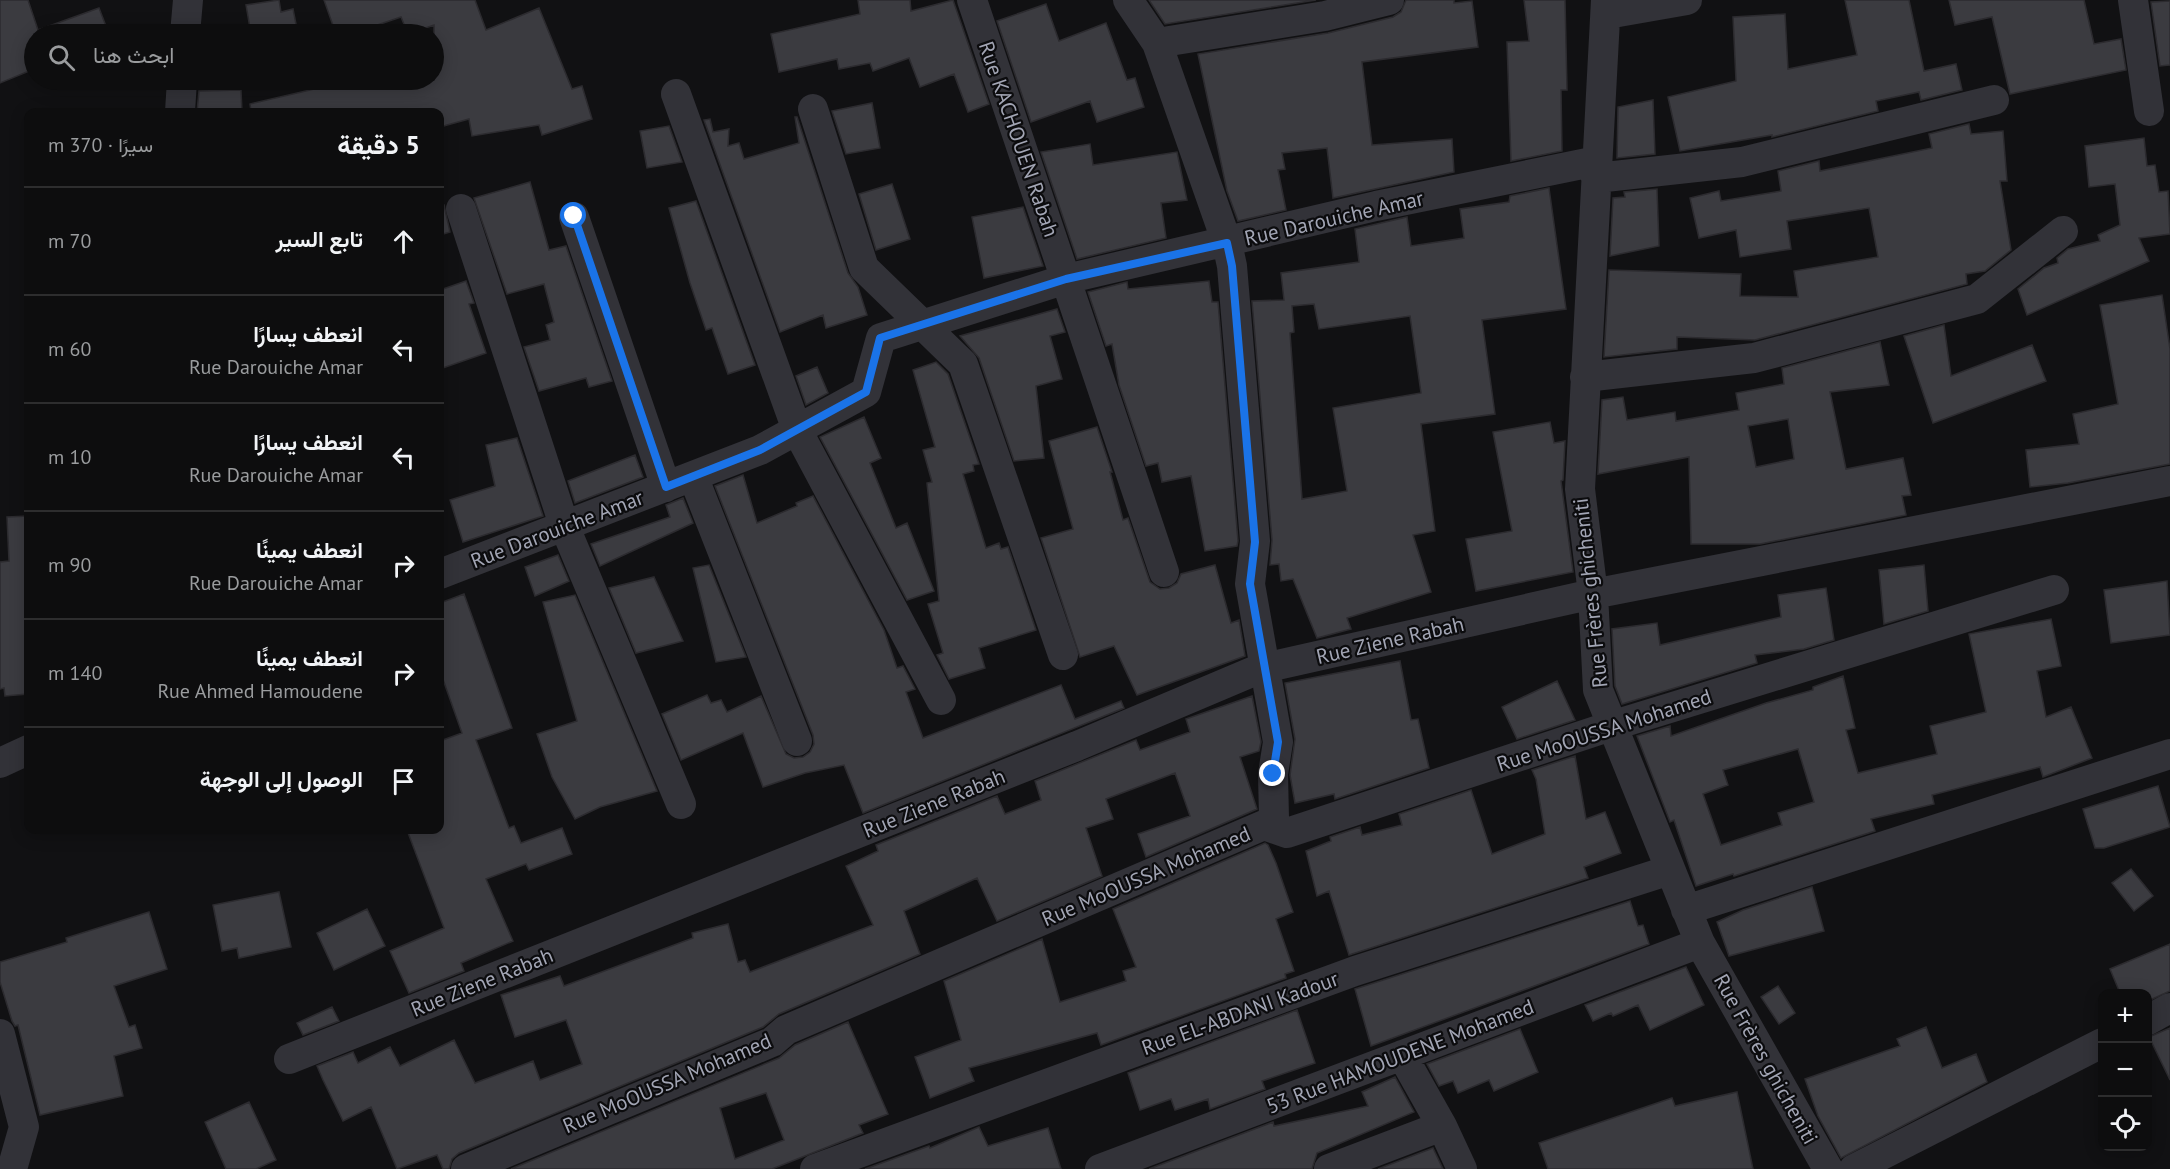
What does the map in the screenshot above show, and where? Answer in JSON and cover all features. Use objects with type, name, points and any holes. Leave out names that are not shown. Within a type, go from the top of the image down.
[{"type":"street","points":[[186,24],[188,0]]},
{"type":"street","name":"Rue KACHOUEN Rabah","points":[[972,0],[1164,572]]},
{"type":"street","points":[[1128,0],[1157,43],[1227,243],[1232,266],[1255,542],[1250,584],[1278,742],[1273,774],[1274,818]]},
{"type":"street","points":[[1157,43],[1325,16],[1389,0]]},
{"type":"street","points":[[1606,7],[1687,0]]},
{"type":"street","points":[[2133,0],[2149,111]]},
{"type":"street","name":"Rue Frères ghicheniti","points":[[1606,7],[1580,489],[1593,594],[1598,690],[1701,943],[1828,1169]]},
{"type":"street","points":[[180,108],[181,90]]},
{"type":"street","points":[[676,94],[796,430],[941,700]]},
{"type":"street","name":"Rue Darouiche Amar","points":[[444,572],[760,450],[866,392],[880,338],[1066,279],[1227,243],[1376,206],[1596,170],[1742,162],[1994,100]]},
{"type":"street","points":[[813,109],[864,268],[963,364],[1063,655]]},
{"type":"street","points":[[461,209],[564,525],[681,804]]},
{"type":"street","points":[[574,216],[679,482],[796,741]]},
{"type":"street","points":[[1585,377],[1754,358],[1977,299],[2062,231]]},
{"type":"street","name":"Rue Ziene Rabah","points":[[289,1059],[1077,746],[1265,668],[1593,594],[2170,481]]},
{"type":"street","name":"Rue MoOUSSA Mohamed","points":[[466,1169],[772,1042],[786,1030],[1264,825],[1287,833],[1611,726],[2054,590]]},
{"type":"street","points":[[0,763],[24,752]]},
{"type":"street","points":[[1686,910],[2170,754]]},
{"type":"street","name":"Rue EL-ABDANI Kadour","points":[[815,1169],[1355,971],[1670,870]]},
{"type":"street","name":"53 Rue HAMOUDENE Mohamed","points":[[1100,1169],[1701,943]]},
{"type":"street","points":[[2152,1018],[2170,1008]]},
{"type":"street","points":[[0,1034],[24,1127],[12,1169]]},
{"type":"street","points":[[1854,1169],[2098,1046]]},
{"type":"street","points":[[1402,1055],[1442,1126],[1462,1169]]},
{"type":"street","points":[[1329,1169],[1442,1126]]},
{"type":"building","points":[[0,0],[28,0],[36,24],[24,24],[24,73],[0,83]]},
{"type":"building","points":[[279,0],[281,12],[293,9],[296,24],[249,24],[246,5]]},
{"type":"building","points":[[324,0],[475,0],[486,30],[539,8],[572,89],[582,86],[592,119],[542,135],[539,125],[472,136],[469,119],[444,126],[444,108],[250,108],[250,104],[310,90],[444,90],[444,24],[404,24],[401,17],[380,24],[332,24]]},
{"type":"building","points":[[858,0],[910,0],[911,11],[953,0],[989,104],[968,112],[954,74],[920,87],[909,58],[873,71],[870,63],[839,69],[837,59],[779,72],[771,34],[860,14]]},
{"type":"building","points":[[1149,0],[1316,0],[1165,24]]},
{"type":"building","points":[[1406,0],[1454,0],[1454,3],[1472,1],[1478,47],[1362,62],[1372,145],[1452,139],[1454,172],[1333,198],[1327,148],[1282,153],[1285,169],[1278,170],[1286,210],[1238,221],[1227,191],[1198,54],[1328,33],[1393,17],[1401,12]]},
{"type":"building","points":[[1524,0],[1565,0],[1567,90],[1561,90],[1562,151],[1511,161],[1507,42],[1529,41]]},
{"type":"building","points":[[1845,0],[1909,0],[1924,71],[1956,64],[1962,90],[1921,100],[1919,92],[1876,101],[1878,111],[1772,137],[1772,135],[1680,151],[1668,97],[1736,81],[1733,17],[1785,14],[1788,69],[1857,55]]},
{"type":"building","points":[[1949,0],[2084,0],[2094,44],[2121,39],[2126,70],[2010,94],[1992,17],[1955,25]]},
{"type":"building","points":[[2170,1],[2170,65],[2160,66],[2151,2]]},
{"type":"building","points":[[1046,4],[1059,41],[1106,23],[1127,80],[1135,78],[1144,107],[1097,122],[1090,101],[1031,122],[997,21]]},
{"type":"building","points":[[99,8],[105,24],[55,24]]},
{"type":"building","points":[[241,90],[242,108],[197,108],[199,91]]},
{"type":"building","points":[[1653,100],[1655,154],[1617,158],[1618,107]]},
{"type":"building","points":[[872,103],[880,148],[846,154],[832,111]]},
{"type":"building","points":[[795,117],[797,117],[848,273],[858,287],[867,315],[826,328],[823,315],[780,332],[704,120],[710,119],[713,132],[729,129],[728,146],[739,143],[744,159],[799,143]]},
{"type":"building","points":[[1969,124],[1971,134],[2003,131],[2007,181],[2000,181],[2011,250],[1985,271],[1966,274],[1967,284],[1755,340],[1677,337],[1677,349],[1604,357],[1609,270],[1741,274],[1740,296],[1798,297],[1794,271],[1878,257],[1869,208],[1787,221],[1791,249],[1740,257],[1736,230],[1699,238],[1690,198],[1719,191],[1721,201],[1781,191],[1778,171],[1819,161],[1820,171],[1932,148],[1929,134]]},
{"type":"building","points":[[669,126],[682,162],[647,168],[640,131]]},
{"type":"building","points":[[2144,138],[2147,166],[2155,165],[2159,192],[2168,191],[2170,234],[2139,238],[2149,261],[2027,315],[2018,289],[2044,268],[2058,263],[2057,258],[2068,249],[2100,241],[2098,235],[2120,225],[2115,184],[2089,187],[2085,146]]},
{"type":"building","points":[[1090,144],[1093,165],[1177,152],[1187,200],[1161,203],[1166,238],[1077,259],[1041,152]]},
{"type":"building","points":[[530,182],[549,250],[566,246],[612,381],[589,387],[586,378],[539,391],[524,347],[550,340],[546,325],[554,322],[544,284],[507,294],[474,198]]},
{"type":"building","points":[[892,184],[910,239],[876,250],[859,194]]},
{"type":"building","points":[[1549,188],[1566,309],[1482,320],[1495,414],[1421,424],[1435,531],[1413,535],[1431,592],[1347,618],[1351,629],[1317,638],[1293,579],[1281,581],[1279,564],[1270,565],[1272,540],[1252,301],[1284,300],[1281,273],[1359,262],[1355,229],[1407,217],[1411,246],[1464,238],[1460,209],[1509,202],[1510,196]],"holes":[[[1314,304],[1319,329],[1410,316],[1421,393],[1333,408],[1347,491],[1302,499],[1290,333],[1294,332],[1292,306]]]},
{"type":"building","points":[[1657,189],[1659,246],[1610,256],[1613,198],[1625,197],[1624,192]]},
{"type":"building","points":[[696,201],[755,365],[728,374],[712,328],[706,330],[669,208]]},
{"type":"building","points":[[444,205],[450,232],[444,234]]},
{"type":"building","points":[[1023,207],[1043,266],[984,278],[972,217]]},
{"type":"building","points":[[466,281],[474,303],[469,304],[486,353],[444,368],[444,289]]},
{"type":"building","points":[[1209,281],[1212,302],[1218,302],[1238,541],[1237,546],[1205,551],[1191,476],[1162,482],[1158,463],[1146,466],[1119,385],[1112,344],[1106,346],[1088,292],[1127,282],[1128,289]]},
{"type":"building","points":[[2162,295],[2170,349],[2170,464],[2068,483],[2030,487],[2026,450],[2079,444],[2073,414],[2118,404],[2100,305]]},
{"type":"building","points":[[1057,309],[1065,332],[1050,336],[1062,379],[1036,386],[1044,458],[1014,461],[979,358],[960,336]]},
{"type":"building","points":[[1944,325],[1951,376],[2032,345],[2046,381],[1933,423],[1904,336]]},
{"type":"building","points":[[1880,342],[1889,385],[1830,392],[1846,469],[1903,458],[1911,495],[1902,496],[1906,515],[1760,544],[1691,544],[1689,457],[1598,474],[1602,400],[1623,397],[1627,420],[1675,412],[1676,421],[1739,410],[1736,393],[1784,384],[1782,368]],"holes":[[[1788,419],[1794,459],[1756,467],[1748,426]]]},
{"type":"building","points":[[936,362],[948,374],[979,464],[973,465],[974,471],[963,474],[986,548],[999,543],[1001,549],[1008,547],[1036,630],[979,648],[985,668],[949,679],[937,655],[943,653],[928,604],[939,601],[927,483],[932,482],[923,450],[935,447],[913,370]]},
{"type":"building","points":[[817,367],[828,393],[806,405],[796,376]]},
{"type":"building","points":[[864,417],[881,458],[870,463],[896,528],[907,523],[934,591],[907,600],[820,437]]},
{"type":"building","points":[[1550,422],[1554,443],[1565,441],[1563,480],[1561,481],[1573,572],[1476,591],[1466,539],[1512,531],[1493,432]]},
{"type":"building","points":[[1097,427],[1112,472],[1110,472],[1123,520],[1128,518],[1150,582],[1160,589],[1169,588],[1177,583],[1181,574],[1215,565],[1231,623],[1239,620],[1245,656],[1137,695],[1114,646],[1080,657],[1041,538],[1073,529],[1049,441]]},
{"type":"building","points":[[517,438],[543,516],[463,542],[450,500],[495,486],[486,445]]},
{"type":"building","points":[[635,455],[643,477],[575,503],[568,481]]},
{"type":"building","points":[[743,475],[757,523],[797,506],[796,503],[813,496],[884,630],[897,668],[903,666],[915,689],[906,692],[923,738],[1061,685],[1075,719],[1121,701],[1124,708],[863,813],[844,765],[805,773],[763,787],[743,733],[681,760],[662,714],[707,695],[711,703],[721,700],[727,712],[761,696],[786,754],[794,758],[803,757],[810,752],[814,744],[813,735],[715,486]]},
{"type":"building","points":[[683,498],[693,523],[600,566],[591,544],[670,517],[666,505]]},
{"type":"building","points":[[24,516],[24,694],[5,696],[4,688],[0,689],[0,562],[9,561],[7,517]]},
{"type":"building","points":[[558,555],[569,581],[535,596],[525,567]]},
{"type":"building","points":[[709,565],[746,657],[716,662],[693,568]]},
{"type":"building","points":[[1924,565],[1928,611],[1884,624],[1879,570]]},
{"type":"building","points":[[654,577],[683,641],[636,653],[609,588]]},
{"type":"building","points":[[2167,581],[2170,635],[2111,643],[2104,590]]},
{"type":"building","points":[[1826,588],[1834,640],[1804,649],[1755,655],[1757,663],[1622,704],[1615,686],[1612,629],[1657,623],[1660,645],[1781,617],[1778,595]]},
{"type":"building","points":[[464,594],[512,728],[476,740],[509,828],[514,826],[521,843],[562,828],[572,854],[529,870],[526,864],[486,879],[513,941],[461,963],[464,971],[409,993],[390,951],[444,928],[409,834],[444,834],[444,740],[462,733],[444,682],[444,602]]},
{"type":"building","points":[[575,595],[657,791],[600,807],[575,819],[552,777],[537,734],[577,721],[543,602]]},
{"type":"building","points":[[2051,619],[2061,666],[2037,671],[2046,717],[2071,707],[2092,758],[2043,777],[2040,767],[1932,795],[1934,804],[1871,819],[1875,831],[1696,886],[1674,820],[1670,822],[1637,736],[1670,726],[1671,736],[1766,703],[1813,690],[1813,687],[1843,676],[1855,728],[1846,730],[1858,773],[1937,754],[1930,726],[1986,712],[1969,634]],"holes":[[[1798,749],[1814,802],[1778,813],[1782,825],[1721,845],[1703,794],[1728,785],[1723,770]]]},
{"type":"building","points":[[1400,661],[1411,720],[1418,719],[1429,768],[1335,799],[1334,794],[1295,803],[1290,775],[1295,739],[1285,683]]},
{"type":"building","points":[[1557,681],[1575,720],[1517,739],[1502,707]]},
{"type":"building","points":[[1252,696],[1261,742],[1259,751],[1240,757],[1257,809],[1146,857],[1138,834],[1190,816],[1175,773],[1106,799],[1113,819],[1086,828],[1102,876],[997,921],[977,878],[904,911],[920,954],[779,1014],[763,1027],[459,1153],[452,1159],[449,1169],[443,1169],[437,1155],[397,1169],[371,1107],[343,1121],[317,1066],[353,1052],[358,1063],[390,1047],[400,1066],[454,1040],[475,1083],[533,1061],[540,1080],[582,1064],[566,1020],[515,1037],[501,995],[560,976],[564,986],[693,938],[692,933],[728,924],[738,962],[745,960],[750,972],[873,925],[846,866],[878,851],[876,845],[997,796],[1005,814],[1041,800],[1035,781],[1136,740],[1140,750],[1190,732],[1186,719]]},
{"type":"building","points":[[1575,756],[1586,819],[1605,812],[1621,853],[1584,867],[1588,878],[1349,955],[1329,891],[1317,896],[1306,851],[1331,841],[1330,837],[1360,827],[1362,835],[1402,825],[1399,814],[1471,790],[1492,854],[1545,834],[1536,779],[1532,770]]},
{"type":"building","points":[[2158,786],[2170,827],[2104,848],[2095,848],[2083,809]]},
{"type":"building","points":[[1265,843],[1276,863],[1293,912],[1276,919],[1294,971],[1285,974],[1286,978],[1101,1045],[1097,1033],[969,1068],[974,1081],[930,1098],[915,1057],[961,1040],[944,981],[1042,939],[1060,1002],[1126,981],[1123,971],[1136,967],[1113,909]]},
{"type":"building","points":[[2131,869],[2153,896],[2134,911],[2112,883]]},
{"type":"building","points":[[1812,887],[1824,931],[1729,956],[1717,922],[1743,910]]},
{"type":"building","points":[[279,892],[291,947],[239,958],[237,948],[222,951],[213,905]]},
{"type":"building","points":[[1630,901],[1638,926],[1643,925],[1649,944],[1371,1046],[1355,989]]},
{"type":"building","points":[[367,909],[385,946],[334,970],[317,933]]},
{"type":"building","points":[[149,912],[167,969],[114,986],[129,1027],[135,1025],[142,1048],[114,1056],[123,1096],[40,1115],[18,1025],[15,1026],[12,1021],[0,982],[0,962],[67,942],[66,938]]},
{"type":"building","points":[[2170,944],[2170,991],[2152,999],[2152,989],[2118,989],[2110,969]]},
{"type":"building","points":[[1686,967],[1704,1005],[1650,1030],[1638,1005],[1613,1016],[1611,1013],[1593,1021],[1585,1005]]},
{"type":"building","points":[[1778,986],[1795,1013],[1779,1024],[1761,997]]},
{"type":"building","points":[[332,1007],[339,1021],[303,1035],[297,1023]]},
{"type":"building","points":[[1297,1010],[1315,1063],[1262,1081],[1265,1089],[1210,1109],[1208,1099],[1175,1110],[1171,1099],[1140,1110],[1128,1073]]},
{"type":"building","points":[[848,1022],[888,1114],[859,1125],[863,1133],[772,1169],[511,1169],[779,1058],[795,1045]],"holes":[[[766,1093],[784,1140],[735,1159],[720,1108]]]},
{"type":"building","points":[[1926,1027],[1942,1068],[1976,1054],[1987,1082],[1841,1158],[1818,1116],[1805,1079],[1900,1046],[1897,1039]]},
{"type":"building","points":[[2170,1028],[2170,1080],[2152,1043],[2152,1036]]},
{"type":"building","points":[[1520,1029],[1538,1072],[1494,1091],[1489,1080],[1458,1093],[1453,1081],[1439,1086],[1427,1064]]},
{"type":"building","points":[[1395,1077],[1414,1112],[1317,1153],[1312,1169],[1149,1169],[1273,1122],[1274,1126],[1368,1106],[1362,1092]]},
{"type":"building","points":[[1737,1092],[1753,1169],[1548,1169],[1539,1143],[1672,1098],[1675,1106]]},
{"type":"building","points":[[249,1102],[276,1160],[256,1169],[226,1169],[205,1122]]},
{"type":"building","points":[[979,1127],[988,1146],[1048,1128],[1061,1169],[865,1169],[929,1146],[930,1148]]},
{"type":"building","points":[[1433,1148],[1443,1169],[1378,1169]]},
{"type":"route","points":[[574,216],[666,487],[760,450],[866,392],[880,338],[1066,279],[1227,243],[1232,266],[1255,542],[1250,584],[1278,742],[1273,774]]}]
